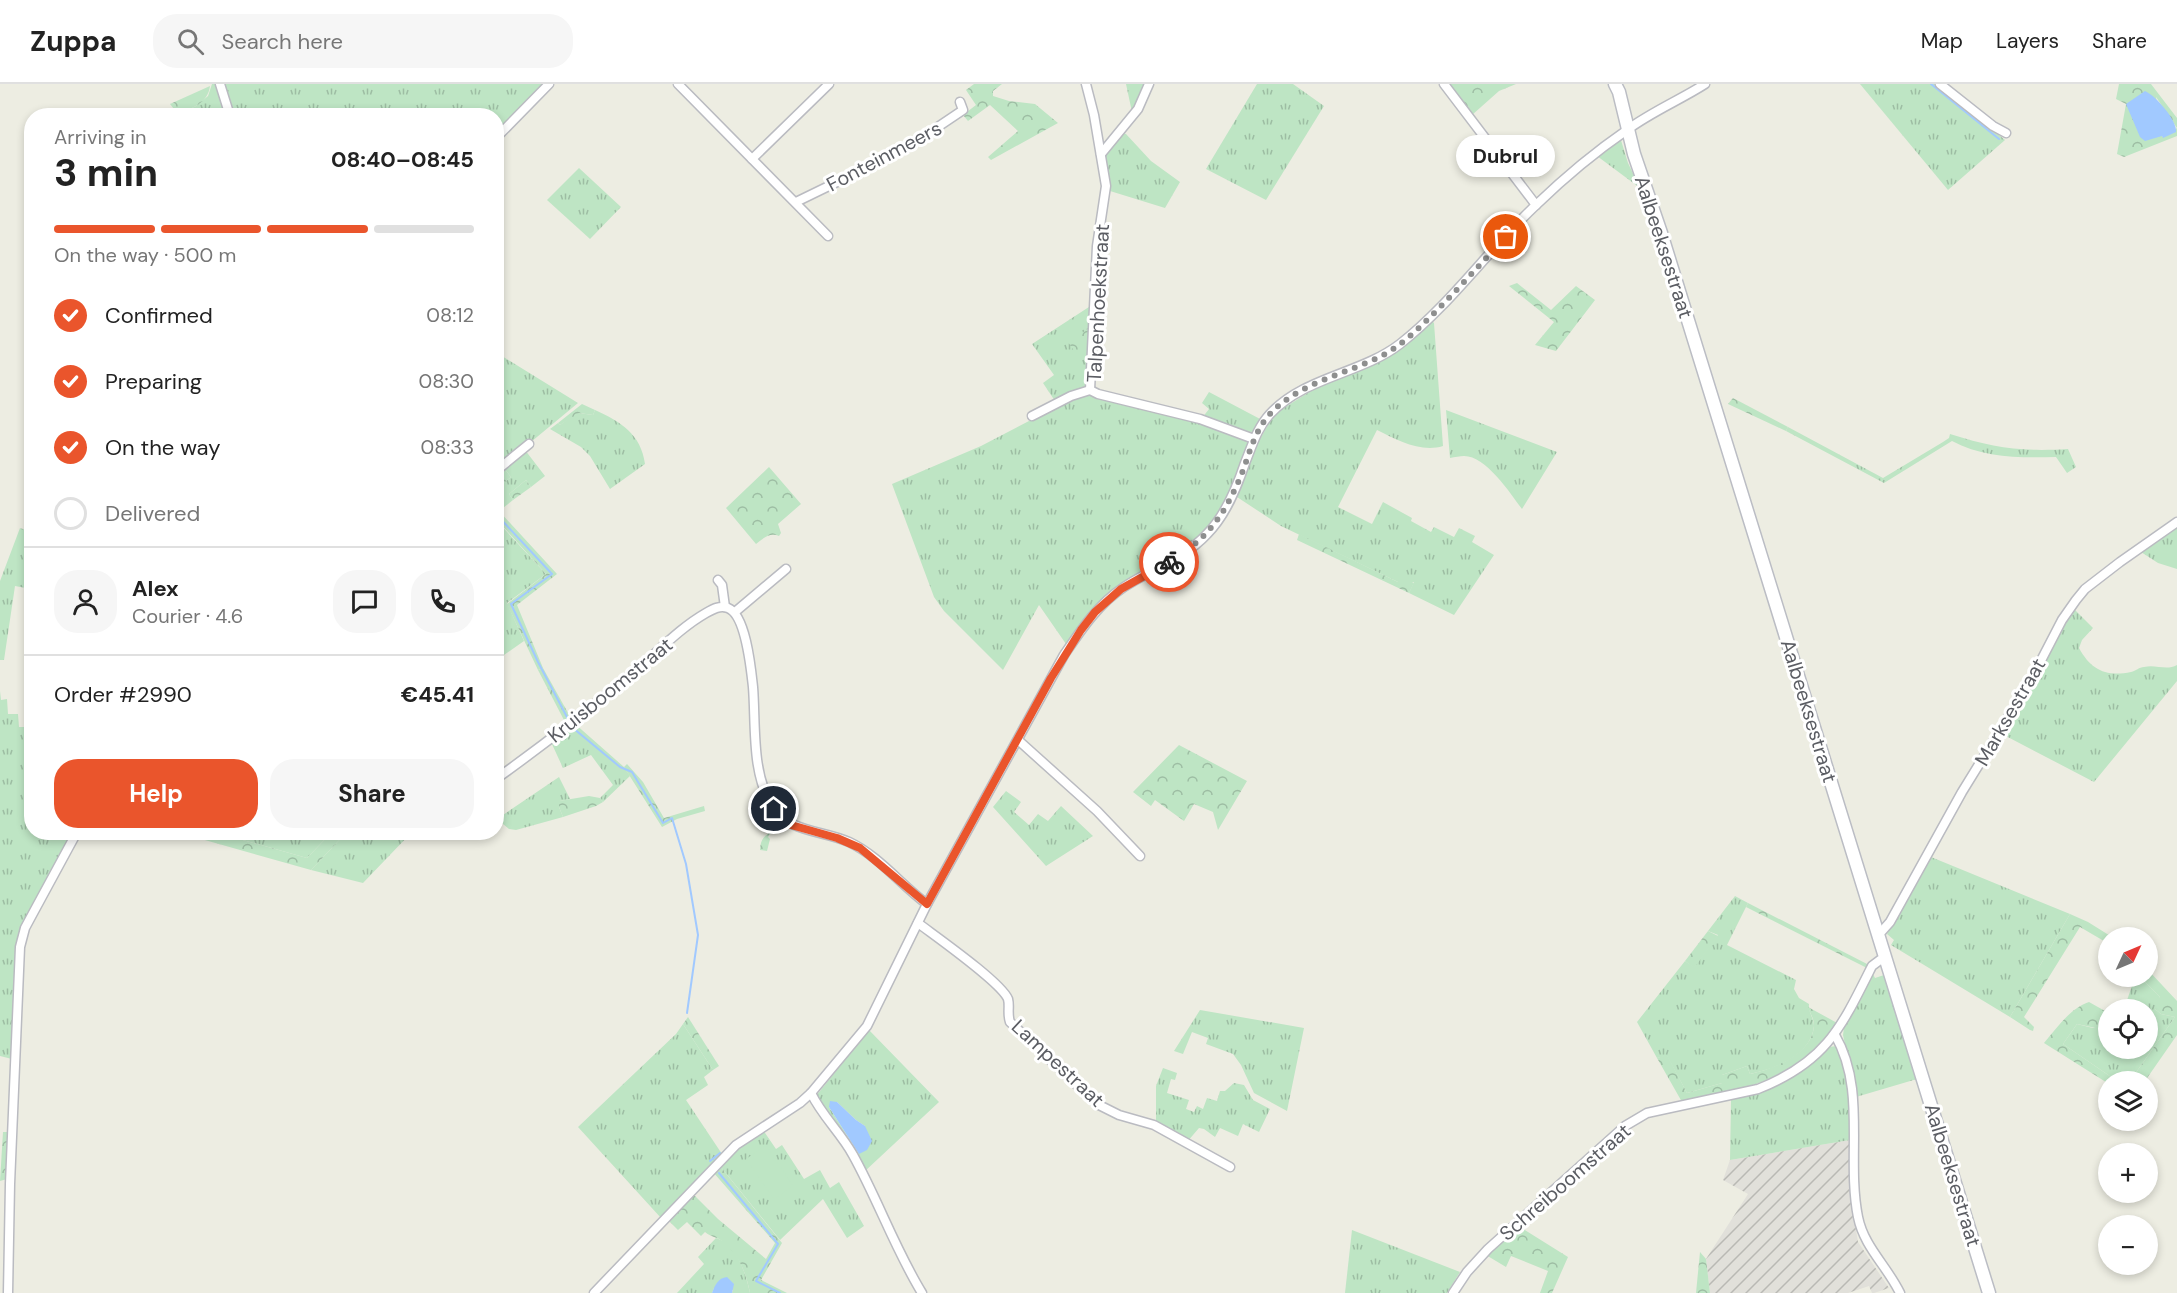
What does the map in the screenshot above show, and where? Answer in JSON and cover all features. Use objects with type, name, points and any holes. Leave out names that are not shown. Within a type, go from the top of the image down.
[{"type":"street","points":[[220,84],[228,108]]},
{"type":"street","points":[[504,130],[549,84]]},
{"type":"street","points":[[678,84],[828,236]]},
{"type":"street","points":[[752,159],[829,84]]},
{"type":"street","name":"Talpenhoekstraat","points":[[1086,84],[1090,93],[1106,186],[1098,246],[1090,390],[1098,394],[1200,419],[1254,439]]},
{"type":"street","points":[[1101,154],[1138,109],[1149,84]]},
{"type":"street","points":[[1444,84],[1536,205]]},
{"type":"street","name":"Aalbeeksestraat","points":[[1615,84],[1634,154],[1646,185],[1989,1293]]},
{"type":"street","points":[[594,1293],[736,1145],[812,1093],[854,1044],[867,1026],[927,904],[1064,654],[1095,612],[1121,589],[1183,554],[1209,533],[1232,496],[1254,439],[1269,415],[1290,398],[1386,353],[1400,344],[1439,308],[1536,205],[1628,129],[1705,84]]},
{"type":"street","points":[[1940,84],[1993,126],[2006,133]]},
{"type":"street","name":"Fonteinmeers","points":[[796,202],[905,149],[963,110],[960,102]]},
{"type":"street","points":[[1032,416],[1071,396],[1090,390]]},
{"type":"street","points":[[504,464],[529,444]]},
{"type":"street","name":"Marksestraat","points":[[1878,932],[1890,922],[1962,792],[2031,680],[2062,620],[2076,600],[2085,589],[2177,522]]},
{"type":"street","points":[[735,612],[786,569]]},
{"type":"street","points":[[718,580],[722,585],[725,607],[735,612],[744,632],[762,784],[774,809],[791,825],[837,838],[860,848],[927,904]]},
{"type":"street","name":"Kruisboomstraat","points":[[504,773],[611,691],[689,624],[707,612],[718,607],[725,607]]},
{"type":"street","points":[[1018,740],[1097,810],[1140,856]]},
{"type":"street","points":[[8,1293],[20,947],[25,928],[74,840]]},
{"type":"street","name":"Lampestraat","points":[[918,923],[967,960],[999,988],[1008,998],[1010,1022],[1087,1096],[1107,1110],[1154,1125],[1230,1167]]},
{"type":"street","name":"Schreiboomstraat","points":[[1453,1293],[1467,1272],[1488,1248],[1625,1126],[1647,1113],[1738,1094],[1774,1082],[1803,1066],[1835,1035],[1872,966],[1885,958]]},
{"type":"street","points":[[1835,1035],[1846,1059],[1852,1087],[1853,1173],[1858,1218],[1869,1247],[1900,1293]]},
{"type":"street","points":[[812,1093],[819,1108],[837,1129],[852,1155],[892,1240],[922,1293]]},
{"type":"shaded area","points":[[1850,1140],[1849,1167],[1858,1242],[1889,1288],[1874,1293],[1869,1286],[1848,1293],[1710,1293],[1706,1259],[1748,1194],[1723,1180],[1730,1160]]},
{"type":"green space","points":[[212,84],[217,84],[225,108],[192,108],[208,96]]},
{"type":"green space","points":[[225,84],[543,84],[504,124],[504,108],[232,108]]},
{"type":"green space","points":[[974,84],[1002,84],[993,91],[993,96],[1009,101],[1035,104],[1058,123],[991,160],[988,157],[1018,131],[990,105],[968,121],[963,115],[976,105],[966,90]]},
{"type":"green space","points":[[1126,84],[1146,84],[1132,112]]},
{"type":"green space","points":[[1257,84],[1293,84],[1324,106],[1266,200],[1206,169]]},
{"type":"green space","points":[[1448,84],[1516,84],[1499,91],[1472,115]]},
{"type":"green space","points":[[1860,84],[1936,84],[2005,140],[1948,190]]},
{"type":"green space","points":[[2119,84],[2151,84],[2177,118],[2177,128],[2177,136],[2124,157],[2117,154],[2126,104],[2116,99]],"holes":[[[2156,97],[2177,128],[2162,136]]]},
{"type":"green space","points":[[210,86],[206,97],[193,108],[173,108],[170,104]]},
{"type":"green space","points":[[1122,133],[1126,134],[1151,161],[1180,182],[1165,208],[1110,191],[1104,158]]},
{"type":"green space","points":[[1620,137],[1628,163],[1640,188],[1597,156]]},
{"type":"green space","points":[[579,168],[621,207],[590,239],[547,200]]},
{"type":"green space","points":[[1517,283],[1551,310],[1576,286],[1595,300],[1556,351],[1535,345],[1554,322],[1509,286]]},
{"type":"green space","points":[[1092,305],[1086,387],[1055,401],[1043,383],[1054,375],[1032,344]]},
{"type":"green space","points":[[1432,321],[1434,323],[1443,446],[1418,447],[1377,430],[1338,507],[1372,524],[1383,502],[1412,518],[1411,521],[1431,532],[1434,527],[1454,537],[1459,528],[1475,536],[1472,542],[1494,555],[1454,615],[1409,593],[1414,582],[1398,582],[1281,526],[1237,497],[1255,448],[1274,414],[1311,391],[1376,362]]},
{"type":"green space","points":[[1091,327],[1090,351],[1079,358],[1068,342]]},
{"type":"green space","points":[[504,357],[578,403],[504,464]]},
{"type":"green space","points":[[1209,392],[1262,420],[1254,432],[1249,434],[1202,418],[1209,409],[1202,403]]},
{"type":"green space","points":[[1090,394],[1195,420],[1247,439],[1248,448],[1225,503],[1207,528],[1188,546],[1087,616],[1066,644],[1039,605],[1003,670],[944,611],[934,597],[892,484],[981,446],[1077,396]]},
{"type":"green space","points":[[1733,398],[1788,427],[1786,431],[1728,404]]},
{"type":"green space","points":[[582,404],[595,410],[593,415],[579,413],[560,425],[558,423]]},
{"type":"green space","points":[[595,410],[628,430],[639,445],[645,464],[610,489],[590,456],[581,447],[550,429],[575,414],[593,415]]},
{"type":"green space","points":[[1446,410],[1557,452],[1522,509],[1497,476],[1481,462],[1464,456],[1450,458]]},
{"type":"green space","points":[[1788,427],[1883,478],[1943,442],[1949,438],[1950,434],[2008,448],[2068,449],[2076,467],[2067,473],[2056,457],[1989,454],[1952,441],[1884,483],[1786,431]]},
{"type":"green space","points":[[525,450],[545,476],[531,487],[526,480],[509,494],[513,500],[504,507],[504,483],[511,477],[504,468]]},
{"type":"green space","points":[[769,467],[801,504],[778,524],[781,533],[779,536],[769,535],[756,544],[726,508]]},
{"type":"green space","points":[[504,468],[511,477],[504,483]]},
{"type":"green space","points":[[526,480],[531,487],[513,500],[509,494]]},
{"type":"green space","points":[[504,516],[557,574],[517,605],[543,668],[538,670],[507,604],[546,574],[504,528]]},
{"type":"green space","points":[[2177,527],[2177,569],[2158,563],[2141,552]]},
{"type":"green space","points":[[20,528],[24,529],[24,588],[15,586],[4,660],[0,660],[0,581]]},
{"type":"green space","points":[[504,529],[546,574],[507,603],[524,641],[504,655]]},
{"type":"green space","points":[[1299,534],[1398,582],[1402,577],[1414,583],[1409,593],[1297,540]]},
{"type":"green space","points":[[2074,609],[2093,628],[2082,640],[2079,648],[2094,667],[2107,672],[2122,673],[2142,667],[2177,665],[2177,681],[2094,782],[2002,734]]},
{"type":"green space","points":[[543,668],[572,720],[566,724],[538,670]]},
{"type":"green space","points":[[0,691],[1,700],[7,699],[8,714],[18,714],[19,727],[24,727],[24,840],[70,840],[39,892],[16,944],[12,1059],[0,1056]]},
{"type":"green space","points":[[574,723],[624,767],[630,776],[603,802],[600,798],[613,785],[591,755],[563,768],[551,742]]},
{"type":"green space","points":[[1179,745],[1247,781],[1218,830],[1213,812],[1194,804],[1184,821],[1155,800],[1151,806],[1133,792]]},
{"type":"green space","points":[[627,764],[643,782],[664,818],[704,806],[705,811],[677,819],[662,827],[624,767]]},
{"type":"green space","points":[[559,777],[570,799],[560,801],[559,807],[563,817],[516,830],[509,829],[504,825],[504,814]]},
{"type":"green space","points":[[1006,791],[1021,802],[1014,812],[1029,825],[1038,814],[1048,821],[1061,806],[1093,836],[1046,866],[993,807]]},
{"type":"green space","points":[[589,796],[600,798],[603,802],[563,817],[559,801]]},
{"type":"green space","points":[[770,807],[783,824],[769,835],[767,851],[760,850],[764,837],[778,824]]},
{"type":"green space","points":[[205,840],[243,840],[307,858],[324,840],[339,840],[311,870]]},
{"type":"green space","points":[[243,840],[324,840],[307,858]]},
{"type":"green space","points":[[339,840],[404,840],[363,883],[311,870]]},
{"type":"green space","points":[[1931,857],[2070,914],[2010,1017],[1891,945],[1894,940],[1887,934]]},
{"type":"green space","points":[[1735,896],[1748,903],[1727,945],[1796,980],[1794,989],[1799,998],[1809,1004],[1814,1026],[1806,1045],[1799,1053],[1780,1065],[1750,1074],[1747,1066],[1722,1075],[1722,1083],[1687,1093],[1667,1056],[1657,1058],[1637,1022],[1685,961],[1694,967],[1718,935],[1708,931]]},
{"type":"green space","points":[[1748,903],[1869,965],[1867,968],[1746,907]]},
{"type":"green space","points":[[2070,914],[2098,928],[2098,938],[2080,927],[2024,1017],[2034,1027],[2033,1031],[2010,1017]]},
{"type":"green space","points":[[1708,931],[1718,936],[1694,968],[1685,961]]},
{"type":"green space","points":[[1872,972],[1875,978],[1884,975],[1917,1079],[1856,1097],[1843,1035],[1844,1028]]},
{"type":"green space","points":[[2158,981],[2177,1001],[2177,1035],[2152,1071],[2137,1071],[2145,1059],[2158,1059],[2158,1041],[2175,1017],[2158,1012],[2160,997],[2150,987],[2158,987]]},
{"type":"green space","points":[[2132,987],[2150,987],[2160,997],[2158,1002],[2158,999],[2127,999]]},
{"type":"green space","points":[[2089,1002],[2098,1007],[2098,1029],[2077,1024],[2063,1044],[2102,1071],[2098,1071],[2098,1077],[2044,1043],[2070,1014]]},
{"type":"green space","points":[[1808,1007],[1839,1024],[1816,1052],[1782,1074],[1750,1086],[1682,1102],[1657,1058],[1667,1055],[1687,1093],[1722,1083],[1722,1075],[1747,1066],[1750,1074],[1770,1068],[1790,1058],[1807,1044],[1814,1025]]},
{"type":"green space","points":[[1200,1010],[1304,1028],[1287,1111],[1254,1093],[1241,1065],[1233,1054],[1206,1044],[1208,1038],[1192,1032],[1183,1054],[1174,1051]]},
{"type":"green space","points":[[2158,1012],[2175,1017],[2158,1041]]},
{"type":"green space","points":[[688,1017],[719,1066],[713,1070],[683,1024]]},
{"type":"green space","points":[[683,1024],[713,1070],[704,1077],[708,1085],[686,1100],[722,1154],[661,1218],[578,1127],[676,1034]]},
{"type":"green space","points":[[2077,1024],[2098,1028],[2098,1059],[2145,1059],[2137,1071],[2102,1071],[2063,1044]]},
{"type":"green space","points":[[869,1030],[939,1102],[864,1172],[816,1096]],"holes":[[[837,1102],[865,1126],[859,1154],[829,1107]]]},
{"type":"green space","points":[[1836,1046],[1848,1078],[1850,1140],[1730,1160],[1731,1099],[1784,1080],[1806,1067],[1830,1047]]},
{"type":"green space","points":[[1163,1068],[1177,1073],[1175,1080],[1171,1079],[1167,1093],[1189,1100],[1186,1109],[1194,1112],[1197,1106],[1203,1109],[1207,1098],[1217,1101],[1220,1091],[1225,1091],[1234,1083],[1244,1085],[1253,1100],[1270,1109],[1259,1132],[1243,1124],[1238,1136],[1220,1128],[1215,1137],[1199,1128],[1187,1142],[1156,1122],[1156,1086]]},
{"type":"green space","points":[[763,1130],[776,1149],[782,1145],[804,1179],[820,1170],[830,1188],[839,1182],[864,1226],[847,1238],[823,1199],[780,1240],[720,1166],[735,1150]]},
{"type":"green space","points":[[3,1132],[10,1132],[7,1179],[0,1181]]},
{"type":"green space","points":[[766,1145],[793,1186],[774,1199],[746,1159]]},
{"type":"green space","points":[[720,1166],[782,1243],[761,1280],[787,1293],[750,1293],[741,1264],[728,1246],[705,1232],[701,1236],[687,1222],[678,1230],[669,1221],[693,1194],[718,1219],[766,1259],[775,1243],[713,1172]]},
{"type":"green space","points":[[1520,1227],[1568,1257],[1552,1293],[1540,1293],[1548,1271],[1511,1256],[1506,1267],[1486,1255]]},
{"type":"green space","points":[[1352,1230],[1460,1272],[1447,1293],[1345,1293]]},
{"type":"green space","points":[[716,1238],[730,1246],[735,1253],[746,1277],[750,1293],[732,1293],[733,1290],[714,1288],[712,1293],[677,1293],[704,1264],[698,1257]]},
{"type":"green space","points":[[1700,1252],[1706,1259],[1710,1293],[1696,1293]]},
{"type":"water","points":[[2145,91],[2165,109],[2173,121],[2176,132],[2163,138],[2162,136],[2145,141],[2140,137],[2126,104]]},
{"type":"water","points":[[830,1101],[837,1102],[865,1126],[872,1141],[867,1150],[859,1154],[829,1107]]},
{"type":"water","points":[[727,1277],[734,1284],[732,1293],[712,1293],[719,1280]]},
{"type":"waterway","points":[[1931,84],[1999,139]]},
{"type":"waterway","points":[[504,523],[552,574],[511,604],[568,719]]},
{"type":"waterway","points":[[573,728],[620,767],[632,772],[663,823],[672,818],[686,864],[698,935],[687,1013]]},
{"type":"waterway","points":[[710,1161],[720,1153]]},
{"type":"waterway","points":[[719,1173],[778,1244],[756,1281],[780,1293]]},
{"type":"way so far","points":[[1169,562],[1209,533],[1232,496],[1254,439],[1276,408],[1306,389],[1386,353],[1400,344],[1439,308],[1506,237]]},
{"type":"place","name":"Dubrul","points":[[1506,237]]},
{"type":"route","points":[[774,809],[791,825],[837,838],[860,848],[927,904],[1064,654],[1095,612],[1109,599],[1133,581],[1169,562]]}]
